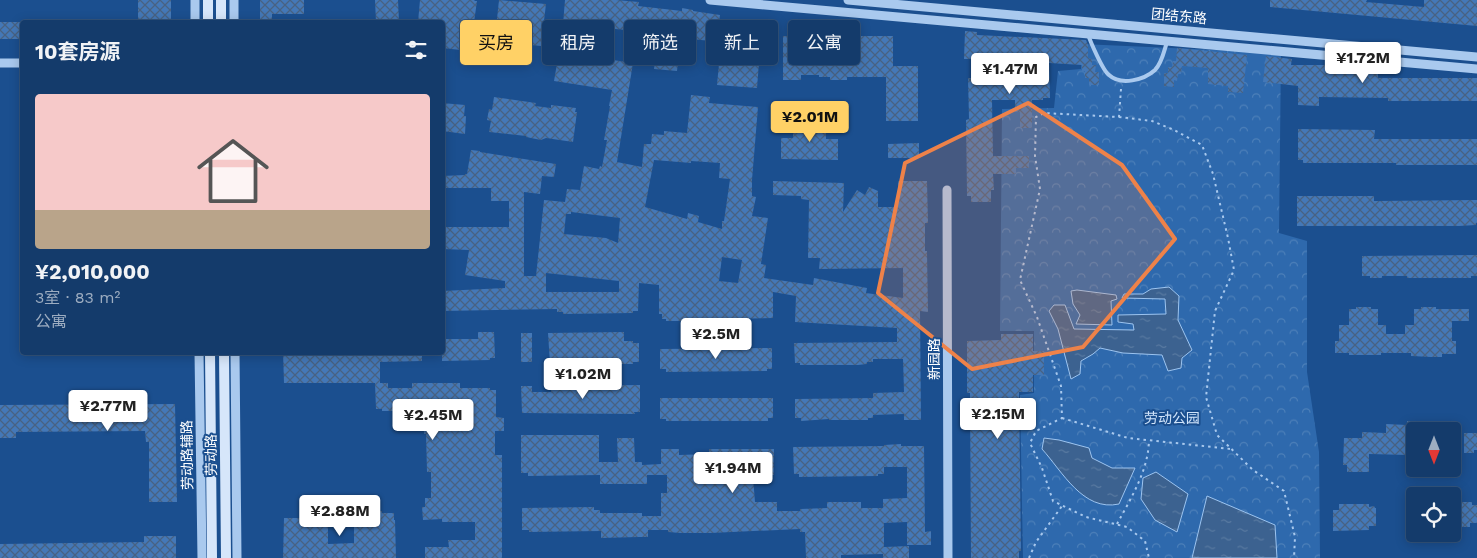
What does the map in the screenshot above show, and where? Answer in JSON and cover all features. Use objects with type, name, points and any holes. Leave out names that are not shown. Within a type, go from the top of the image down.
[{"type":"main road","points":[[208,0],[208,20]]},
{"type":"main road","points":[[221,0],[221,20]]},
{"type":"main road","name":"劳动路","points":[[210,355],[212,558]]},
{"type":"main road","name":"劳动路","points":[[224,355],[226,558]]},
{"type":"street","points":[[195,0],[195,20]]},
{"type":"street","points":[[234,0],[234,20]]},
{"type":"street","points":[[710,0],[1477,69]]},
{"type":"street","name":"团结东路","points":[[848,0],[1477,57]]},
{"type":"street","points":[[0,63],[20,63]]},
{"type":"street","name":"新园路","points":[[947,190],[948,558]]},
{"type":"street","name":"劳动路辅路","points":[[199,355],[202,558]]},
{"type":"street","points":[[235,355],[237,558]]},
{"type":"lane","points":[[1088,34],[1090,42],[1108,75],[1121,81],[1135,81],[1155,70],[1163,56],[1167,41]]},
{"type":"path","points":[[1119,117],[1121,81]]},
{"type":"path","points":[[1062,418],[1061,386],[1037,317],[1020,280],[1040,189],[1034,156],[1036,117],[1044,113],[1119,117],[1152,121],[1202,144],[1212,174],[1234,270],[1216,311],[1206,397],[1217,435],[1253,470],[1284,491],[1295,537],[1294,558]]},
{"type":"path","points":[[1149,558],[1145,541],[1127,527],[1086,517],[1053,501],[1042,468],[1030,443],[1036,431],[1062,418],[1128,438],[1231,449]]},
{"type":"path","points":[[1117,524],[1136,488],[1146,463],[1149,455],[1149,440]]},
{"type":"path","points":[[1029,558],[1036,542],[1062,506]]},
{"type":"highlighted area","points":[[1028,103],[1122,165],[1175,239],[1083,347],[972,369],[878,293],[905,163]]},
{"type":"green space","name":"劳动公园","points":[[1081,44],[1281,53],[1279,233],[1307,241],[1307,372],[1319,452],[1320,558],[1023,558],[1020,395],[1034,393],[1034,331],[1000,331],[1002,109],[1054,108],[1058,71],[1081,69]]},
{"type":"water","points":[[1169,287],[1179,296],[1178,320],[1192,350],[1182,358],[1181,368],[1168,371],[1162,355],[1123,353],[1100,348],[1081,361],[1080,374],[1071,379],[1058,329],[1049,311],[1054,305],[1065,305],[1074,329],[1134,330],[1133,324],[1118,322],[1118,315],[1166,314],[1165,299],[1122,298],[1124,294],[1143,294],[1151,289]]},
{"type":"water","points":[[1077,290],[1116,295],[1117,299],[1111,301],[1112,325],[1076,324],[1080,315],[1073,304],[1071,291]]},
{"type":"water","points":[[1044,438],[1089,448],[1092,458],[1112,468],[1135,468],[1119,504],[1106,505],[1095,502],[1074,488],[1042,449]]},
{"type":"water","points":[[1156,472],[1188,494],[1177,532],[1155,520],[1141,499],[1143,478]]},
{"type":"water","points":[[1207,496],[1275,525],[1277,558],[1192,558]]},
{"type":"building","points":[[138,0],[171,0],[171,19],[138,20]]},
{"type":"building","points":[[260,0],[304,0],[304,14],[272,14],[272,20],[260,20]]},
{"type":"building","points":[[375,0],[398,0],[399,20],[376,20]]},
{"type":"building","points":[[420,0],[477,1],[474,20],[460,20],[460,50],[445,48],[445,20],[418,20]]},
{"type":"building","points":[[499,0],[546,4],[544,20],[542,20],[541,46],[532,45],[532,20],[497,20]]},
{"type":"building","points":[[565,0],[639,2],[638,6],[682,11],[682,8],[720,15],[719,20],[706,20],[706,40],[696,40],[696,20],[624,20],[624,30],[614,29],[614,20],[563,20]]},
{"type":"building","points":[[1270,0],[1367,0],[1366,2],[1424,7],[1424,0],[1477,0],[1477,26],[1270,7]]},
{"type":"building","points":[[0,22],[20,22],[20,39],[0,39]]},
{"type":"building","points":[[965,31],[977,32],[977,35],[1086,40],[1088,58],[1092,59],[1092,65],[1096,65],[1095,72],[1099,72],[1099,85],[1089,85],[1089,78],[1085,78],[1085,71],[1082,71],[1082,65],[1049,63],[1050,98],[1032,100],[1032,128],[1020,128],[1020,112],[1015,112],[1015,100],[992,100],[993,156],[1029,156],[1029,168],[1016,168],[1016,174],[993,174],[994,190],[991,190],[991,202],[971,202],[971,196],[967,196],[966,120],[969,119],[968,78],[973,78],[973,59],[964,59]]},
{"type":"building","points":[[783,36],[788,36],[788,65],[860,65],[860,36],[893,36],[893,66],[918,66],[918,121],[886,121],[886,77],[847,77],[847,80],[830,80],[830,77],[819,77],[819,75],[801,75],[801,80],[783,80]]},
{"type":"building","points":[[1177,48],[1247,55],[1243,93],[1228,92],[1228,86],[1208,84],[1208,68],[1182,66],[1181,74],[1178,74],[1177,81],[1174,80],[1174,87],[1164,86],[1164,73],[1168,73],[1168,67],[1172,67],[1173,61],[1176,61]]},
{"type":"building","points":[[1266,56],[1292,59],[1291,65],[1378,66],[1378,78],[1477,78],[1477,101],[1388,101],[1388,98],[1319,97],[1319,106],[1298,105],[1298,86],[1263,82]]},
{"type":"building","points":[[614,60],[624,62],[624,65],[633,65],[617,162],[642,167],[644,144],[651,144],[652,134],[664,135],[664,131],[687,133],[691,95],[710,97],[709,103],[758,107],[752,180],[752,196],[756,197],[752,216],[768,218],[761,264],[766,265],[764,278],[813,285],[814,278],[867,288],[866,293],[903,298],[903,268],[819,269],[820,258],[808,258],[809,200],[801,199],[801,196],[773,195],[773,181],[844,183],[843,212],[857,190],[865,195],[869,187],[878,191],[878,207],[898,207],[898,181],[927,181],[928,223],[925,223],[925,251],[927,251],[928,312],[920,311],[921,420],[904,420],[904,414],[873,415],[873,418],[868,418],[868,420],[829,419],[801,421],[801,418],[795,418],[795,399],[873,398],[873,393],[904,392],[903,359],[873,359],[873,362],[858,365],[800,365],[800,363],[795,363],[794,343],[897,342],[897,328],[795,322],[796,296],[773,292],[773,318],[722,319],[722,321],[666,321],[666,319],[662,319],[662,314],[659,314],[659,285],[639,283],[638,311],[633,311],[633,313],[563,314],[563,312],[557,312],[557,309],[445,311],[445,291],[505,288],[505,281],[465,275],[469,250],[445,249],[445,227],[509,227],[509,201],[491,201],[491,188],[445,188],[445,176],[467,174],[471,150],[556,164],[554,177],[542,176],[540,194],[524,192],[524,276],[536,276],[544,200],[565,202],[567,189],[580,190],[584,166],[599,169],[600,166],[602,167],[607,140],[604,140],[612,90],[554,81],[557,65],[614,65]],"holes":[[[654,160],[691,163],[691,161],[720,163],[719,178],[730,179],[722,229],[698,222],[699,216],[688,213],[687,219],[645,207]],[[571,212],[620,218],[618,243],[606,238],[564,234],[566,214],[571,214]],[[722,257],[742,260],[738,283],[719,281]],[[546,273],[619,281],[619,292],[546,292]]]},
{"type":"building","points":[[654,65],[678,65],[677,71],[654,69]]},
{"type":"building","points":[[719,65],[759,65],[757,88],[717,85]]},
{"type":"building","points":[[494,97],[536,103],[535,106],[551,108],[551,105],[576,108],[573,142],[546,138],[541,140],[526,136],[489,132],[491,121],[487,120],[489,109],[492,110]]},
{"type":"building","points":[[445,103],[465,105],[465,134],[445,131]]},
{"type":"building","points":[[793,121],[826,121],[826,139],[838,139],[838,160],[781,159],[781,138],[793,138]]},
{"type":"building","points":[[1298,129],[1375,130],[1374,139],[1477,139],[1477,165],[1303,163],[1303,160],[1298,160]]},
{"type":"building","points":[[919,143],[919,158],[888,158],[888,144]]},
{"type":"building","points":[[1297,196],[1374,196],[1374,201],[1477,200],[1477,223],[1476,225],[1459,226],[1297,226]]},
{"type":"building","points":[[1477,255],[1477,276],[1471,276],[1471,278],[1382,276],[1382,278],[1370,278],[1370,276],[1362,276],[1362,256]]},
{"type":"building","points":[[1356,307],[1378,309],[1378,325],[1386,325],[1386,334],[1405,334],[1405,325],[1414,325],[1414,309],[1421,309],[1421,307],[1469,309],[1469,321],[1452,321],[1452,341],[1456,341],[1456,354],[1442,354],[1442,357],[1431,357],[1411,356],[1411,353],[1349,355],[1349,353],[1335,353],[1335,341],[1339,341],[1339,325],[1349,325],[1349,309],[1356,309]]},
{"type":"building","points":[[478,332],[494,332],[495,358],[490,358],[490,360],[442,361],[442,355],[445,355],[445,339],[478,339]]},
{"type":"building","points":[[624,332],[624,341],[639,343],[639,362],[633,362],[633,364],[550,364],[548,333]]},
{"type":"building","points":[[521,333],[532,333],[532,362],[521,362]]},
{"type":"building","points":[[1001,334],[1033,334],[1033,351],[1044,351],[1044,375],[1033,375],[1033,392],[1019,392],[1021,551],[1019,551],[1019,558],[971,558],[970,393],[967,393],[967,341],[1001,340]]},
{"type":"building","points":[[772,348],[772,369],[767,369],[767,371],[666,372],[666,369],[660,369],[660,349]]},
{"type":"building","points":[[283,355],[422,355],[422,361],[380,362],[380,383],[388,383],[388,388],[412,388],[412,383],[460,383],[460,388],[490,388],[490,390],[496,390],[496,417],[504,418],[504,431],[495,431],[495,455],[502,455],[502,558],[425,558],[425,547],[449,547],[448,540],[475,540],[475,522],[442,522],[442,519],[423,520],[422,507],[425,507],[425,498],[431,498],[431,472],[427,472],[423,411],[382,411],[382,409],[376,409],[375,383],[284,383]]},
{"type":"building","points":[[640,385],[640,412],[634,412],[635,414],[522,413],[521,386],[532,386],[532,392],[551,392],[551,386]]},
{"type":"building","points":[[660,398],[773,398],[773,418],[768,418],[768,421],[666,421],[666,419],[660,419]]},
{"type":"building","points":[[175,404],[177,502],[149,502],[149,442],[146,442],[145,431],[16,432],[16,438],[0,438],[0,405]]},
{"type":"building","points":[[1407,421],[1426,421],[1426,422]]},
{"type":"building","points":[[1386,424],[1406,425],[1406,455],[1369,454],[1369,472],[1347,472],[1347,465],[1343,465],[1344,438],[1362,438],[1362,432],[1386,433]]},
{"type":"building","points":[[1464,433],[1477,433],[1477,450],[1474,450],[1474,453],[1464,453]]},
{"type":"building","points":[[521,435],[599,435],[599,462],[618,462],[617,438],[634,438],[635,462],[642,462],[642,465],[661,464],[661,449],[679,449],[679,455],[709,454],[709,449],[774,449],[774,475],[753,477],[755,502],[777,502],[777,511],[827,508],[827,502],[861,502],[861,508],[883,508],[883,499],[907,498],[907,467],[884,467],[884,474],[878,474],[878,476],[799,477],[799,474],[794,474],[793,447],[884,446],[901,444],[901,446],[924,446],[925,532],[931,531],[931,545],[907,545],[907,522],[884,523],[884,547],[909,546],[909,558],[883,558],[883,554],[841,555],[841,558],[806,558],[805,532],[800,532],[800,529],[711,533],[648,530],[648,537],[601,538],[601,531],[529,532],[529,530],[522,530],[522,508],[594,507],[594,510],[600,510],[600,513],[642,513],[642,516],[661,516],[661,493],[667,493],[667,475],[647,475],[647,484],[600,484],[600,475],[528,476],[528,473],[521,473]]},
{"type":"building","points":[[1461,502],[1472,502],[1472,505],[1477,505],[1477,523],[1470,523],[1470,527],[1461,527]]},
{"type":"building","points":[[1339,504],[1369,504],[1369,507],[1374,506],[1376,508],[1376,526],[1369,526],[1369,530],[1333,531],[1333,510],[1339,510]]},
{"type":"building","points":[[363,511],[394,513],[396,558],[283,558],[284,518],[301,518],[301,512],[328,513],[328,544],[354,543],[354,519],[357,519],[357,513],[363,513]]},
{"type":"building","points":[[144,536],[176,536],[176,558],[0,558],[0,544],[144,542]]}]
